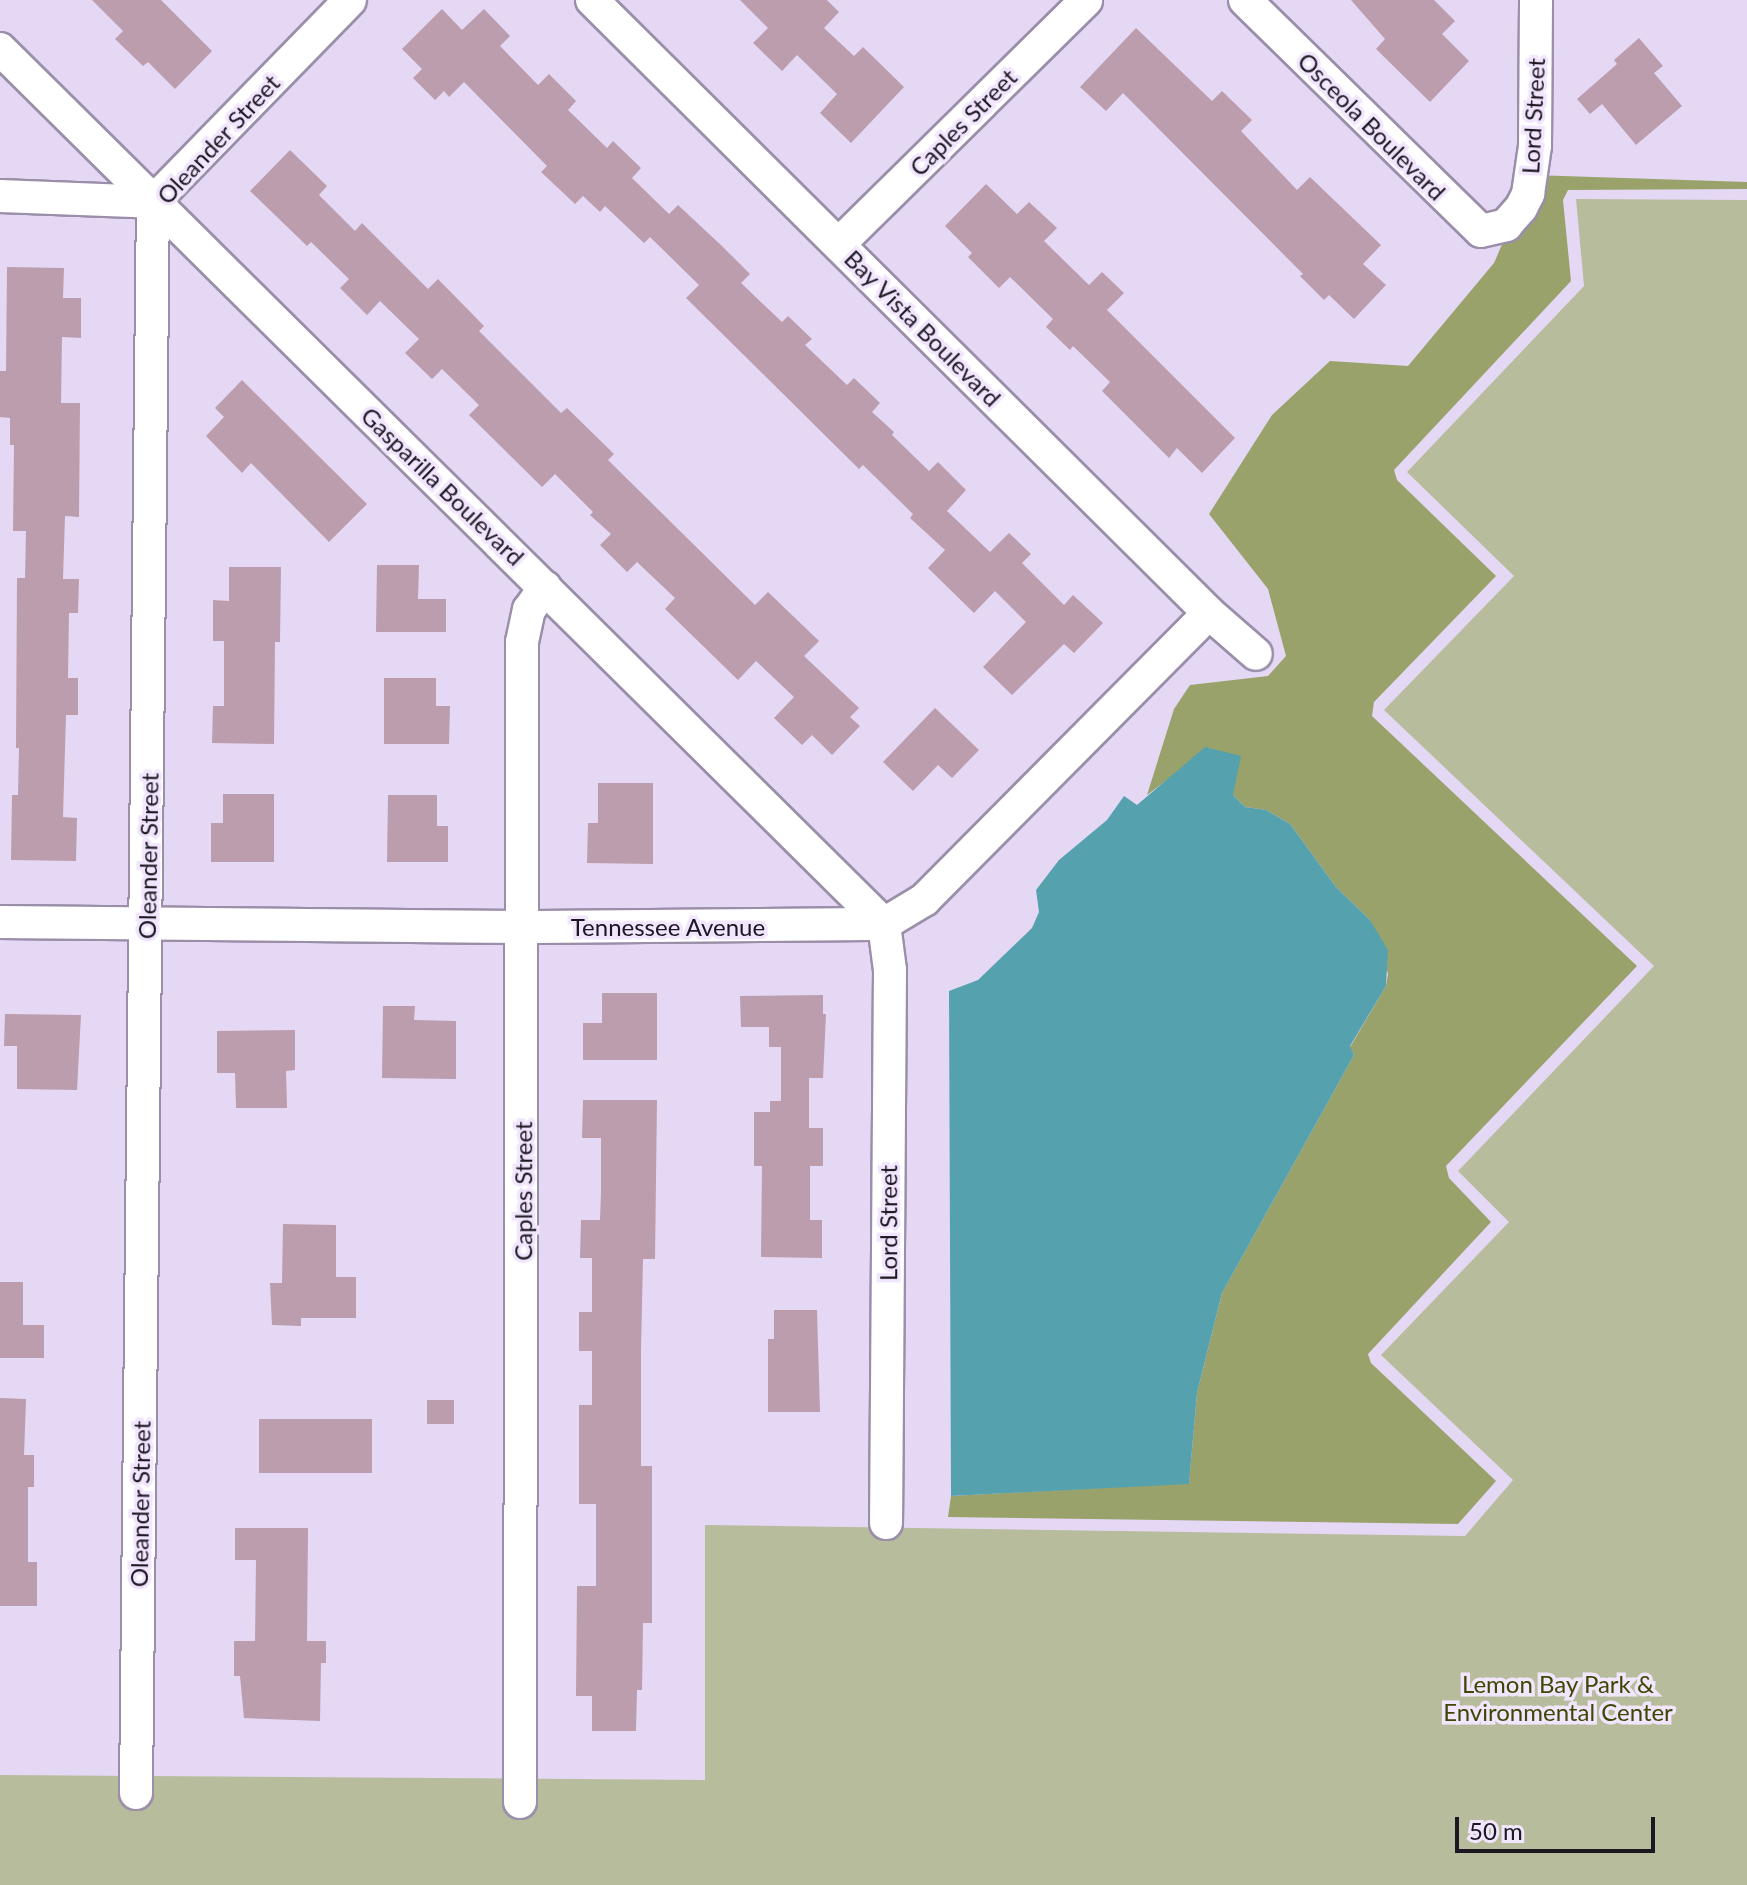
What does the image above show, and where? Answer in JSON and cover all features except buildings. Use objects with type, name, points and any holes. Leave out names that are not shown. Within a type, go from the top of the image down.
[{"type":"street","name":"Oleander Street","points":[[136,1793],[153,202],[350,0]]},
{"type":"street","name":"Bay Vista Boulevard","points":[[592,0],[1209,613],[1256,654]]},
{"type":"street","name":"Caples Street","points":[[839,244],[1086,0]]},
{"type":"street","name":"Osceola Boulevard","points":[[1245,0],[1469,222],[1481,231],[1506,225]]},
{"type":"street","name":"Lord Street","points":[[1506,225],[1521,208],[1534,167],[1536,0]]},
{"type":"street","name":"Gasparilla Boulevard","points":[[0,49],[884,924]]},
{"type":"street","points":[[0,196],[153,202]]},
{"type":"street","name":"Caples Street","points":[[520,1802],[524,927],[520,857],[522,642],[529,610],[545,587]]},
{"type":"street","points":[[884,924],[924,900],[1209,613]]},
{"type":"street","name":"Tennessee Avenue","points":[[0,922],[524,927],[884,924]]},
{"type":"street","name":"Lord Street","points":[[884,924],[890,970],[886,1523]]},
{"type":"green space","name":"Lemon Bay Park & Environmental Center","points":[[1576,199],[1747,200],[1747,1885],[0,1885],[0,1775],[705,1780],[705,1525],[1465,1536],[1513,1480],[1381,1355],[1509,1222],[1458,1171],[1654,966],[1384,710],[1514,576],[1407,472],[1584,286]]},
{"type":"shaded area","points":[[1532,175],[1747,182],[1747,189],[1568,190],[1563,200],[1571,281],[1394,470],[1397,480],[1496,576],[1374,702],[1372,716],[1637,966],[1446,1166],[1449,1178],[1491,1222],[1368,1354],[1371,1363],[1496,1481],[1458,1524],[948,1517],[951,1496],[1189,1483],[1197,1393],[1222,1293],[1354,1055],[1350,1047],[1386,986],[1388,974],[1370,920],[1336,887],[1290,824],[1266,810],[1245,807],[1233,795],[1233,786],[1180,770],[1147,795],[1174,709],[1190,685],[1268,676],[1286,656],[1268,589],[1209,514],[1272,415],[1330,361],[1408,366],[1494,263]]},
{"type":"shaded area","points":[[1205,747],[1241,756],[1233,795],[1245,807],[1266,810],[1290,824],[1336,887],[1370,920],[1388,950],[1386,986],[1350,1046],[1354,1055],[1222,1293],[1197,1393],[1189,1484],[951,1496],[949,991],[978,980],[1032,928],[1039,912],[1036,890],[1059,860],[1107,820],[1124,796],[1137,805]]}]
